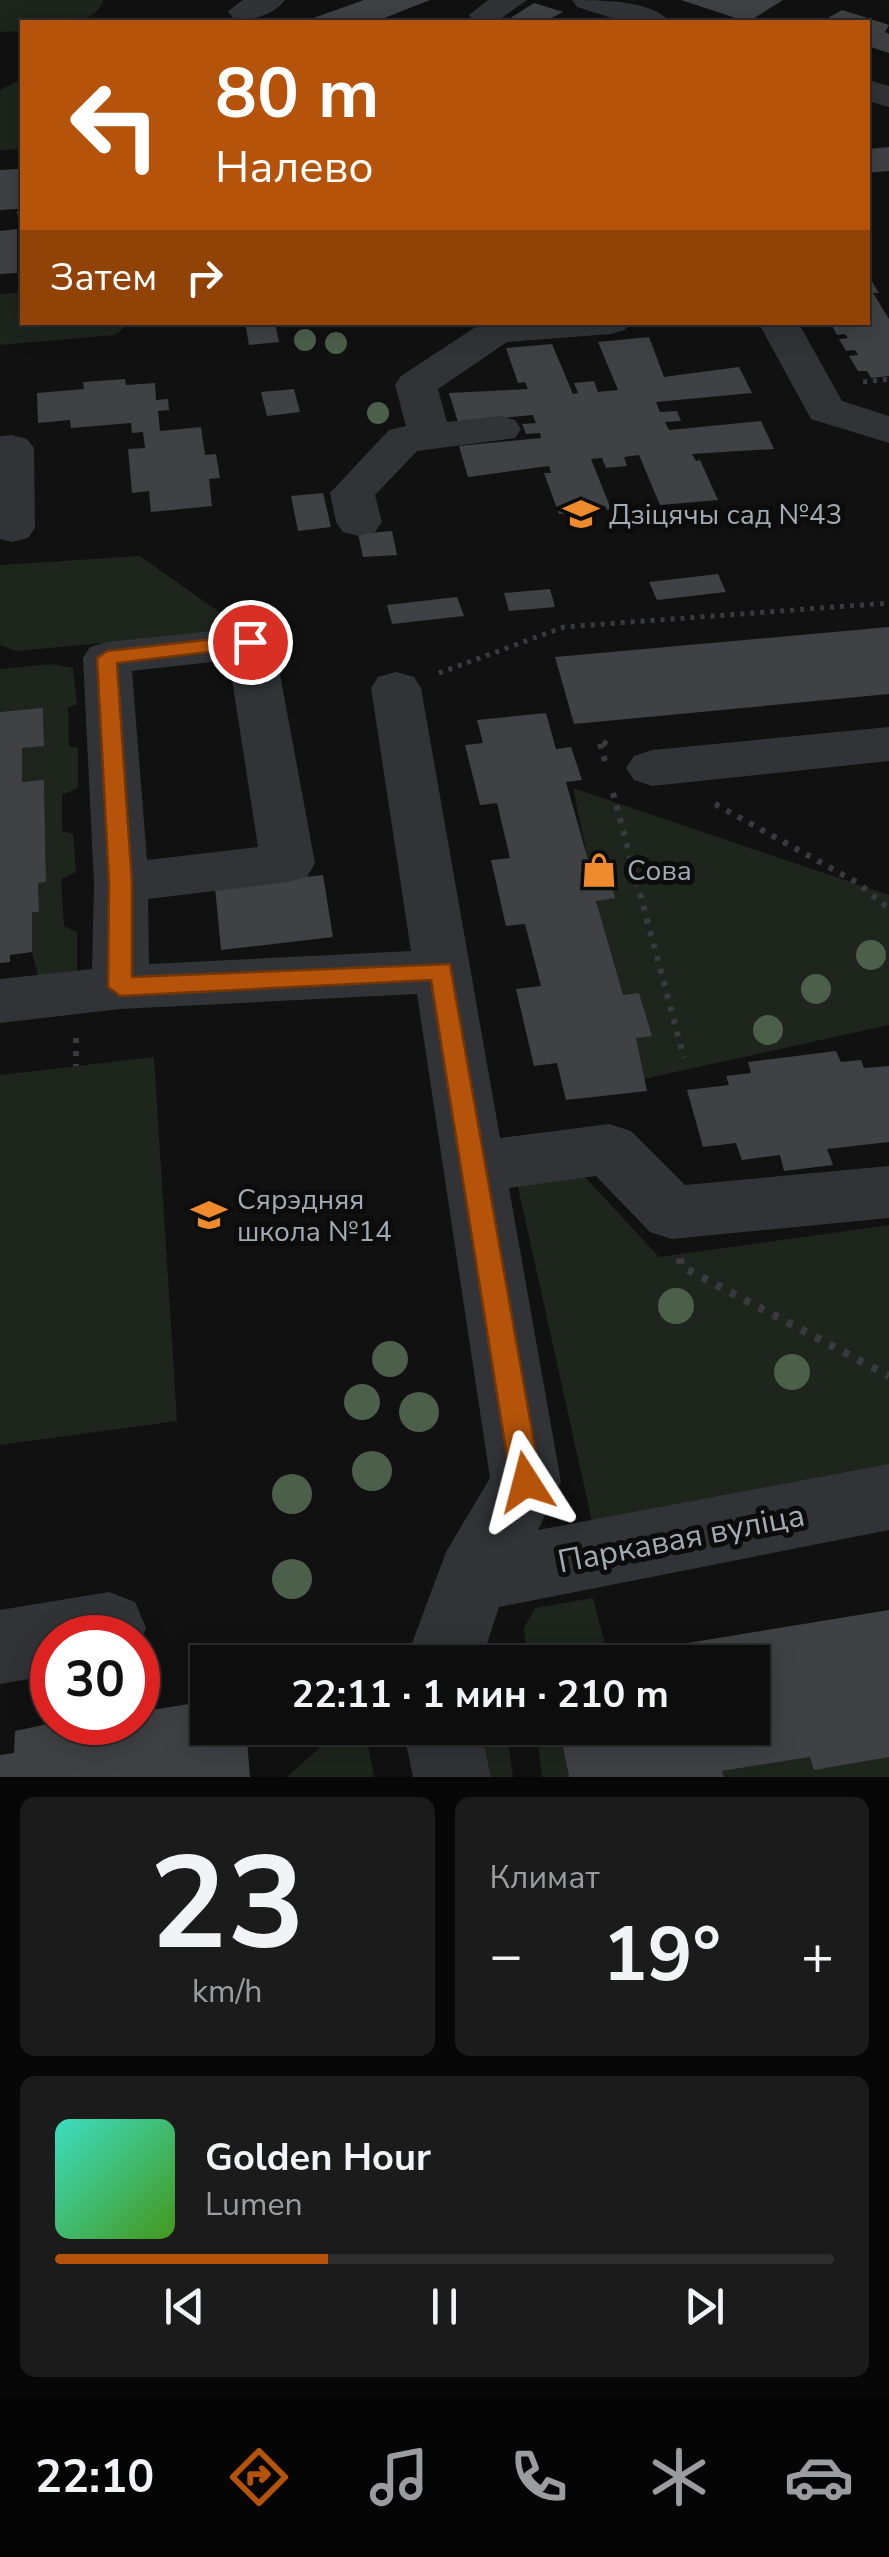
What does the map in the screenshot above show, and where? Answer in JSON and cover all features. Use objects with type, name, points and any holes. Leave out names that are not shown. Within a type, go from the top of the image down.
[{"type":"street","points":[[588,0],[630,20]]},
{"type":"street","points":[[430,437],[416,385],[500,330],[570,325]]},
{"type":"street","points":[[780,325],[826,410],[889,430]]},
{"type":"street","points":[[360,522],[352,492],[404,438],[500,429]]},
{"type":"street","points":[[0,449],[12,448],[12,528]]},
{"type":"street","points":[[120,987],[121,883],[107,658],[250,642],[288,863],[121,883]]},
{"type":"street","points":[[396,688],[526,1482],[472,1578],[449,1645]]},
{"type":"street","points":[[652,768],[889,744]]},
{"type":"street","points":[[0,1001],[120,987],[442,971]]},
{"type":"street","points":[[473,1167],[609,1148],[672,1213],[889,1192]]},
{"type":"street","name":"Паркавая вуліца","points":[[472,1578],[889,1497]]},
{"type":"street","points":[[0,1647],[30,1642]]},
{"type":"street","points":[[445,1745],[452,1777]]},
{"type":"path","points":[[396,688],[564,627],[889,603]]},
{"type":"path","points":[[684,1058],[599,740],[858,883],[889,909]]},
{"type":"path","points":[[672,1213],[681,1266],[889,1376]]},
{"type":"shaded area","points":[[0,0],[103,0],[97,11],[81,20],[20,20],[20,31],[0,32]]},
{"type":"shaded area","points":[[20,80],[20,149],[0,150],[0,90]]},
{"type":"shaded area","points":[[20,292],[20,325],[128,325],[115,335],[0,345],[0,294]]},
{"type":"shaded area","points":[[140,556],[245,630],[16,651],[0,645],[0,565]]},
{"type":"shaded area","points":[[51,664],[73,668],[77,704],[68,708],[69,746],[78,748],[78,788],[62,795],[62,831],[73,834],[76,872],[61,879],[64,926],[77,932],[77,980],[40,984],[32,952],[32,912],[39,911],[38,883],[46,882],[44,781],[22,782],[22,748],[44,745],[43,709],[0,712],[0,669]]},
{"type":"shaded area","points":[[573,788],[889,895],[889,1025],[634,1081]]},
{"type":"shaded area","points":[[154,1057],[177,1421],[0,1445],[0,1075]]},
{"type":"shaded area","points":[[575,1166],[659,1257],[889,1225],[889,1505],[598,1549],[515,1174]]},
{"type":"shaded area","points":[[593,1598],[605,1645],[526,1645],[524,1628],[535,1608]]},
{"type":"shaded area","points":[[323,1745],[368,1745],[374,1777],[287,1777]]},
{"type":"shaded area","points":[[473,1745],[508,1745],[513,1777],[478,1777]]},
{"type":"shaded area","points":[[538,1745],[562,1745],[569,1777],[542,1777]]},
{"type":"shaded area","points":[[810,1757],[889,1757],[889,1777],[724,1777],[722,1771]]},
{"type":"building","points":[[364,0],[430,0],[379,20],[308,20]]},
{"type":"building","points":[[681,0],[783,0],[751,20]]},
{"type":"building","points":[[534,3],[563,12],[548,20],[507,20]]},
{"type":"building","points":[[842,10],[889,25],[885,32],[889,34],[889,53],[870,47],[870,20],[824,20]]},
{"type":"building","points":[[889,147],[889,171],[870,173],[870,149]]},
{"type":"building","points":[[18,169],[18,209],[0,210],[0,170]]},
{"type":"building","points":[[17,229],[17,273],[0,274],[0,231]]},
{"type":"building","points":[[870,278],[879,293],[873,293],[889,319],[889,376],[871,378],[867,371],[858,371],[849,356],[858,355],[855,350],[846,351],[839,339],[848,338],[845,334],[837,335],[832,325],[870,325]]},
{"type":"building","points":[[246,325],[276,325],[279,342],[249,345]]},
{"type":"building","points":[[649,337],[664,377],[739,367],[752,393],[656,402],[660,412],[677,411],[681,421],[665,422],[669,430],[761,421],[774,449],[692,454],[696,461],[700,460],[718,500],[660,505],[639,455],[624,457],[627,466],[606,468],[602,458],[591,459],[611,509],[559,514],[544,473],[551,473],[549,466],[468,477],[459,446],[541,438],[540,433],[526,434],[522,424],[536,423],[533,415],[458,422],[449,393],[528,389],[525,382],[518,383],[506,348],[552,344],[573,394],[578,393],[574,383],[594,381],[598,392],[618,390],[598,342]]},
{"type":"building","points":[[125,379],[126,385],[155,383],[156,400],[168,399],[169,410],[158,411],[160,431],[201,427],[205,455],[216,454],[220,478],[209,479],[212,506],[151,512],[149,491],[132,493],[128,449],[145,448],[143,432],[132,433],[131,423],[71,428],[70,420],[38,423],[37,393],[84,389],[83,382]]},
{"type":"building","points":[[294,389],[300,412],[267,416],[261,392]]},
{"type":"building","points":[[323,493],[331,527],[298,531],[291,496]]},
{"type":"building","points":[[392,531],[397,555],[363,557],[358,534]]},
{"type":"building","points":[[718,574],[726,592],[657,600],[649,582]]},
{"type":"building","points":[[550,589],[555,607],[509,611],[504,593]]},
{"type":"building","points":[[457,597],[464,616],[392,624],[387,605]]},
{"type":"building","points":[[889,627],[889,694],[574,724],[555,657]]},
{"type":"building","points":[[43,708],[44,746],[22,748],[22,782],[44,780],[46,882],[38,883],[39,912],[32,912],[32,952],[10,955],[10,962],[0,963],[0,712]]},
{"type":"building","points":[[546,713],[556,749],[571,747],[582,780],[566,782],[589,863],[604,862],[615,898],[596,901],[623,995],[639,993],[652,1036],[636,1038],[647,1091],[566,1100],[557,1063],[534,1066],[516,989],[541,986],[525,924],[506,926],[491,860],[510,858],[497,803],[480,805],[465,745],[483,743],[477,720]]},
{"type":"building","points":[[323,875],[333,937],[221,950],[215,887]]},
{"type":"building","points":[[836,1051],[841,1062],[861,1060],[864,1068],[889,1066],[889,1142],[827,1149],[833,1165],[784,1171],[780,1155],[742,1160],[736,1143],[703,1147],[687,1090],[729,1085],[726,1076],[751,1073],[748,1062]]},
{"type":"building","points":[[889,1610],[889,1757],[814,1770],[810,1757],[722,1771],[724,1777],[569,1777],[562,1745],[770,1745],[770,1645],[676,1645]]},
{"type":"building","points":[[190,1704],[190,1745],[247,1745],[250,1777],[0,1777],[0,1755],[14,1753],[15,1731],[30,1728],[30,1745],[160,1745],[160,1709]]},
{"type":"place","name":"Дзіцячы сад №43","points":[[581,514]]},
{"type":"place","name":"Сова","points":[[599,870]]},
{"type":"place","name":"Сярэдняя школа №14","points":[[209,1215]]},
{"type":"route","points":[[250,642],[107,658],[121,883],[120,987],[442,971],[526,1482]]}]
